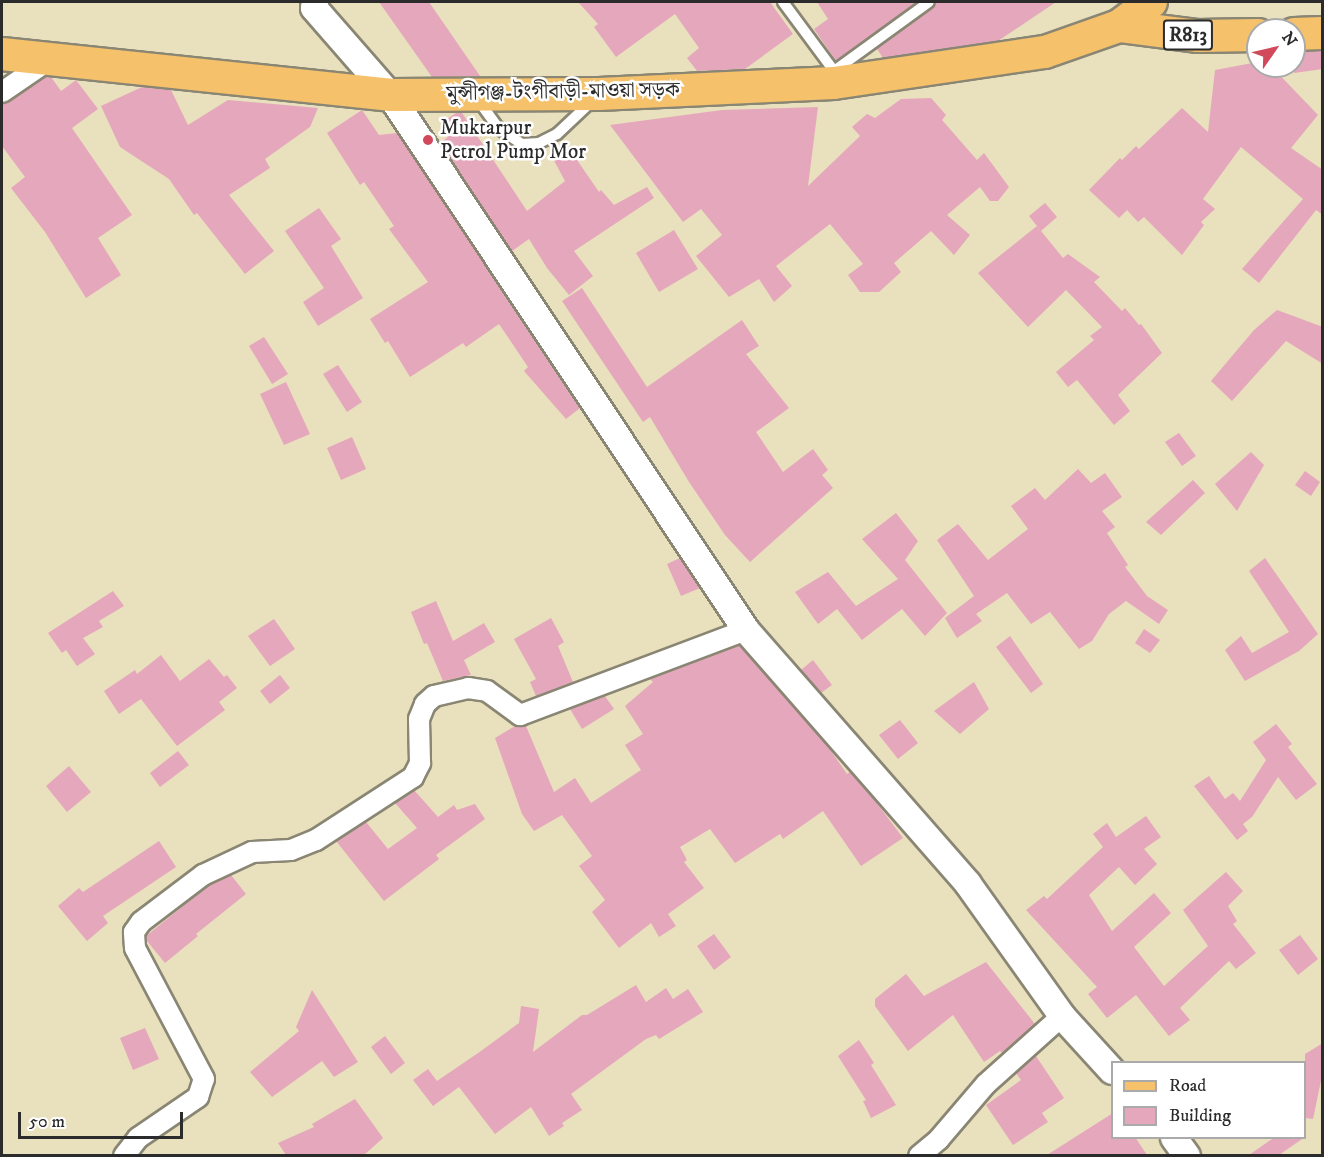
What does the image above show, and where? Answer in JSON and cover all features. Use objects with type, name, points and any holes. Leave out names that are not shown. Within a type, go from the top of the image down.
[{"type":"main road","points":[[1119,26],[1151,2]]},
{"type":"main road","name":"মুন্সীগঞ্জ-টংগীবাড়ী-মাওয়া সড়ক","points":[[2,54],[390,95],[599,94],[834,77],[1045,52],[1119,26]]},
{"type":"main road","name":"R813","points":[[1119,26],[1198,36],[1246,35]]},
{"type":"main road","points":[[1306,34],[1323,33]]},
{"type":"street","points":[[315,2],[314,8],[390,95],[746,630],[968,884],[1062,1016],[1111,1069]]},
{"type":"street","points":[[2,92],[49,60]]},
{"type":"street","points":[[124,1155],[138,1138],[198,1097],[204,1079],[135,948],[134,932],[141,922],[203,875],[252,852],[291,850],[316,840],[413,777],[420,763],[419,719],[425,704],[434,696],[468,688],[487,691],[520,715],[746,630]]},
{"type":"street","points":[[919,1155],[939,1139],[986,1084],[1062,1016]]},
{"type":"street","points":[[1175,1139],[1187,1155]]},
{"type":"lane","points":[[783,2],[834,77],[929,2]]},
{"type":"lane","points":[[473,95],[498,128],[522,144],[539,143],[556,134],[599,94]]},
{"type":"building","points":[[379,2],[429,2],[480,76],[432,77]]},
{"type":"building","points":[[578,2],[770,2],[793,34],[745,69],[697,71],[687,58],[699,48],[675,14],[616,57],[594,27],[598,24]]},
{"type":"building","points":[[817,2],[917,2],[836,61],[814,29],[828,19]]},
{"type":"building","points":[[936,2],[1056,2],[998,41],[883,58],[877,49],[933,8]]},
{"type":"building","points":[[1323,51],[1323,69],[1306,71],[1306,52]]},
{"type":"building","points":[[1246,64],[1246,78],[1283,78],[1318,115],[1291,148],[1323,170],[1323,215],[1316,210],[1259,283],[1242,269],[1303,199],[1241,147],[1203,199],[1215,209],[1201,222],[1204,225],[1182,255],[1144,217],[1138,222],[1127,210],[1119,218],[1089,190],[1120,158],[1122,160],[1136,146],[1139,149],[1182,108],[1208,132],[1215,70]]},
{"type":"building","points":[[46,77],[51,77],[61,91],[76,80],[98,109],[72,128],[132,215],[98,238],[121,275],[86,298],[45,232],[11,188],[25,177],[2,146],[2,104],[9,102]]},
{"type":"building","points":[[142,87],[171,90],[188,125],[228,100],[318,108],[310,127],[265,159],[270,168],[229,195],[274,251],[245,274],[197,213],[194,215],[169,179],[120,147],[101,106]]},
{"type":"building","points":[[931,98],[946,115],[942,120],[977,160],[984,153],[1009,187],[998,201],[990,201],[980,187],[947,215],[970,235],[954,255],[931,231],[894,263],[901,272],[879,292],[860,292],[848,275],[863,264],[830,224],[776,266],[792,286],[774,302],[759,279],[729,297],[696,256],[722,235],[701,209],[683,222],[610,125],[722,110],[818,107],[808,186],[860,136],[852,127],[867,114],[875,118],[901,99]]},
{"type":"building","points":[[362,110],[379,135],[397,133],[580,408],[566,419],[524,371],[528,367],[499,324],[466,347],[463,343],[410,377],[388,341],[385,343],[370,319],[428,282],[389,229],[394,226],[364,182],[360,185],[327,133]]},
{"type":"building","points":[[456,113],[462,113],[527,211],[565,181],[551,155],[566,144],[599,192],[601,190],[614,205],[647,187],[654,198],[574,251],[593,276],[569,295],[547,268],[529,239],[512,251],[440,143],[449,136],[441,123]]},
{"type":"building","points":[[1045,203],[1057,217],[1041,231],[1029,216]]},
{"type":"building","points":[[319,208],[341,239],[331,246],[363,298],[318,326],[303,302],[324,288],[285,231]]},
{"type":"building","points":[[1037,226],[1063,258],[1068,254],[1100,277],[1094,282],[1122,311],[1125,308],[1139,325],[1141,324],[1162,353],[1118,395],[1130,411],[1114,425],[1077,380],[1068,387],[1056,372],[1094,340],[1090,336],[1102,327],[1066,290],[1028,327],[978,273]]},
{"type":"building","points":[[674,230],[698,269],[659,292],[636,253]]},
{"type":"building","points":[[582,288],[647,387],[742,320],[759,346],[746,354],[789,408],[756,432],[783,472],[813,449],[828,470],[822,475],[833,488],[750,562],[725,535],[689,482],[650,417],[643,422],[562,301]]},
{"type":"building","points":[[1277,310],[1323,327],[1323,364],[1286,341],[1232,401],[1211,381],[1254,330]]},
{"type":"building","points":[[264,337],[288,374],[272,384],[249,346]]},
{"type":"building","points":[[338,365],[362,402],[347,412],[323,374]]},
{"type":"building","points":[[286,382],[310,434],[284,445],[260,394]]},
{"type":"building","points":[[1179,433],[1196,456],[1182,466],[1165,442]]},
{"type":"building","points":[[352,437],[366,469],[341,480],[327,448]]},
{"type":"building","points":[[1251,452],[1264,465],[1237,511],[1215,484]]},
{"type":"building","points":[[1078,469],[1091,483],[1105,473],[1122,497],[1102,511],[1115,527],[1107,533],[1128,565],[1125,567],[1147,596],[1168,610],[1159,624],[1126,601],[1109,614],[1092,641],[1079,649],[1050,612],[1031,624],[1007,593],[976,614],[982,621],[957,638],[945,618],[974,596],[937,540],[958,524],[988,560],[1028,529],[1011,506],[1035,488],[1045,500]]},
{"type":"building","points":[[1305,471],[1320,482],[1311,496],[1295,485]]},
{"type":"building","points":[[1193,480],[1205,493],[1161,535],[1146,522]]},
{"type":"building","points":[[896,513],[918,541],[905,560],[947,613],[925,636],[902,609],[862,640],[837,609],[818,624],[795,592],[828,572],[856,606],[898,579],[862,539]]},
{"type":"building","points":[[680,558],[700,588],[681,596],[667,564]]},
{"type":"building","points":[[1265,558],[1318,634],[1299,651],[1245,681],[1225,650],[1241,636],[1252,653],[1289,632],[1249,571]]},
{"type":"building","points":[[113,591],[124,606],[99,621],[103,627],[83,638],[95,654],[77,666],[66,650],[62,653],[48,633]]},
{"type":"building","points":[[436,601],[453,641],[484,623],[495,642],[464,660],[471,675],[443,681],[427,643],[424,644],[411,612]]},
{"type":"building","points":[[551,618],[564,642],[558,646],[573,682],[536,696],[530,682],[536,679],[514,639]]},
{"type":"building","points":[[274,619],[295,649],[270,666],[248,636]]},
{"type":"building","points":[[1144,629],[1160,640],[1150,653],[1135,643]]},
{"type":"building","points":[[1010,636],[1043,684],[1031,693],[996,647]]},
{"type":"building","points":[[739,645],[829,748],[847,774],[850,772],[876,802],[903,838],[861,866],[823,811],[783,839],[780,834],[735,863],[710,829],[680,847],[687,860],[684,862],[704,888],[668,914],[676,926],[659,937],[651,923],[619,948],[592,912],[605,900],[579,866],[592,856],[562,815],[534,831],[522,814],[495,738],[515,726],[526,726],[554,792],[575,778],[591,803],[641,770],[625,745],[643,734],[625,706],[653,682],[650,679]]},
{"type":"building","points":[[161,655],[180,681],[209,659],[224,677],[227,675],[237,688],[219,702],[225,710],[177,746],[141,699],[119,714],[104,691],[135,670],[137,674]]},
{"type":"building","points":[[813,660],[832,685],[821,693],[801,670]]},
{"type":"building","points":[[280,675],[290,688],[270,704],[260,691]]},
{"type":"building","points":[[974,682],[989,709],[960,734],[934,711]]},
{"type":"building","points":[[605,696],[614,709],[582,729],[570,709]]},
{"type":"building","points":[[900,720],[918,743],[898,759],[879,735]]},
{"type":"building","points":[[1276,724],[1292,744],[1288,747],[1317,784],[1296,800],[1278,777],[1252,817],[1243,824],[1248,831],[1237,840],[1194,786],[1209,776],[1225,799],[1233,793],[1240,801],[1266,760],[1253,742]]},
{"type":"building","points":[[178,751],[189,765],[160,787],[150,773]]},
{"type":"building","points":[[69,766],[91,792],[67,812],[46,786]]},
{"type":"building","points":[[414,790],[438,817],[454,805],[457,810],[475,804],[485,819],[436,855],[439,859],[384,901],[336,841],[366,822],[388,849],[417,828],[395,803]]},
{"type":"building","points":[[1146,816],[1161,837],[1144,849],[1157,864],[1135,885],[1119,867],[1089,895],[1112,931],[1154,893],[1171,913],[1134,947],[1164,986],[1208,946],[1183,910],[1226,872],[1243,891],[1228,906],[1237,921],[1233,924],[1256,953],[1236,969],[1229,961],[1180,1008],[1190,1020],[1169,1036],[1136,995],[1107,1018],[1088,994],[1097,987],[1026,910],[1044,896],[1047,899],[1103,847],[1093,834],[1107,823],[1116,837]]},
{"type":"building","points":[[159,841],[176,867],[103,916],[108,923],[87,941],[58,906],[79,888],[83,892]]},
{"type":"building","points":[[231,875],[246,894],[196,934],[198,936],[165,963],[147,941],[146,936],[209,885]]},
{"type":"building","points":[[714,934],[731,957],[714,970],[697,946]]},
{"type":"building","points":[[1300,935],[1318,959],[1298,975],[1279,950]]},
{"type":"building","points":[[986,962],[1035,1024],[1002,1053],[1000,1051],[984,1062],[953,1015],[908,1051],[875,1006],[875,999],[906,974],[924,996]]},
{"type":"building","points":[[636,985],[646,1002],[666,988],[673,999],[688,989],[703,1012],[659,1039],[656,1035],[646,1039],[571,1094],[582,1110],[562,1123],[564,1126],[549,1136],[531,1107],[495,1134],[459,1087],[433,1106],[413,1080],[428,1069],[437,1081],[481,1051],[519,1023],[521,1006],[539,1009],[533,1052],[582,1015],[587,1015]]},
{"type":"building","points":[[312,990],[358,1062],[334,1077],[322,1061],[272,1097],[250,1072],[299,1031],[296,1027]]},
{"type":"building","points":[[145,1028],[159,1059],[133,1070],[120,1038]]},
{"type":"building","points":[[385,1036],[405,1063],[391,1074],[371,1047]]},
{"type":"building","points":[[859,1040],[874,1063],[871,1065],[896,1105],[871,1118],[863,1101],[866,1100],[838,1056]]},
{"type":"building","points":[[1323,1043],[1323,1071],[1313,1119],[1306,1118],[1305,1054]]},
{"type":"building","points":[[1036,1056],[1064,1098],[1042,1113],[1048,1122],[1013,1145],[986,1105],[1021,1080],[1016,1073]]},
{"type":"building","points":[[355,1099],[383,1138],[364,1155],[286,1155],[278,1143],[314,1127],[312,1124]]},
{"type":"building","points":[[1111,1114],[1111,1139],[1136,1139],[1147,1155],[1047,1155]]},
{"type":"building","points":[[1272,1139],[1302,1139],[1279,1155],[1249,1155]]},
{"type":"place","name":"Muktarpur Petrol Pump Mor","points":[[428,140]]}]
